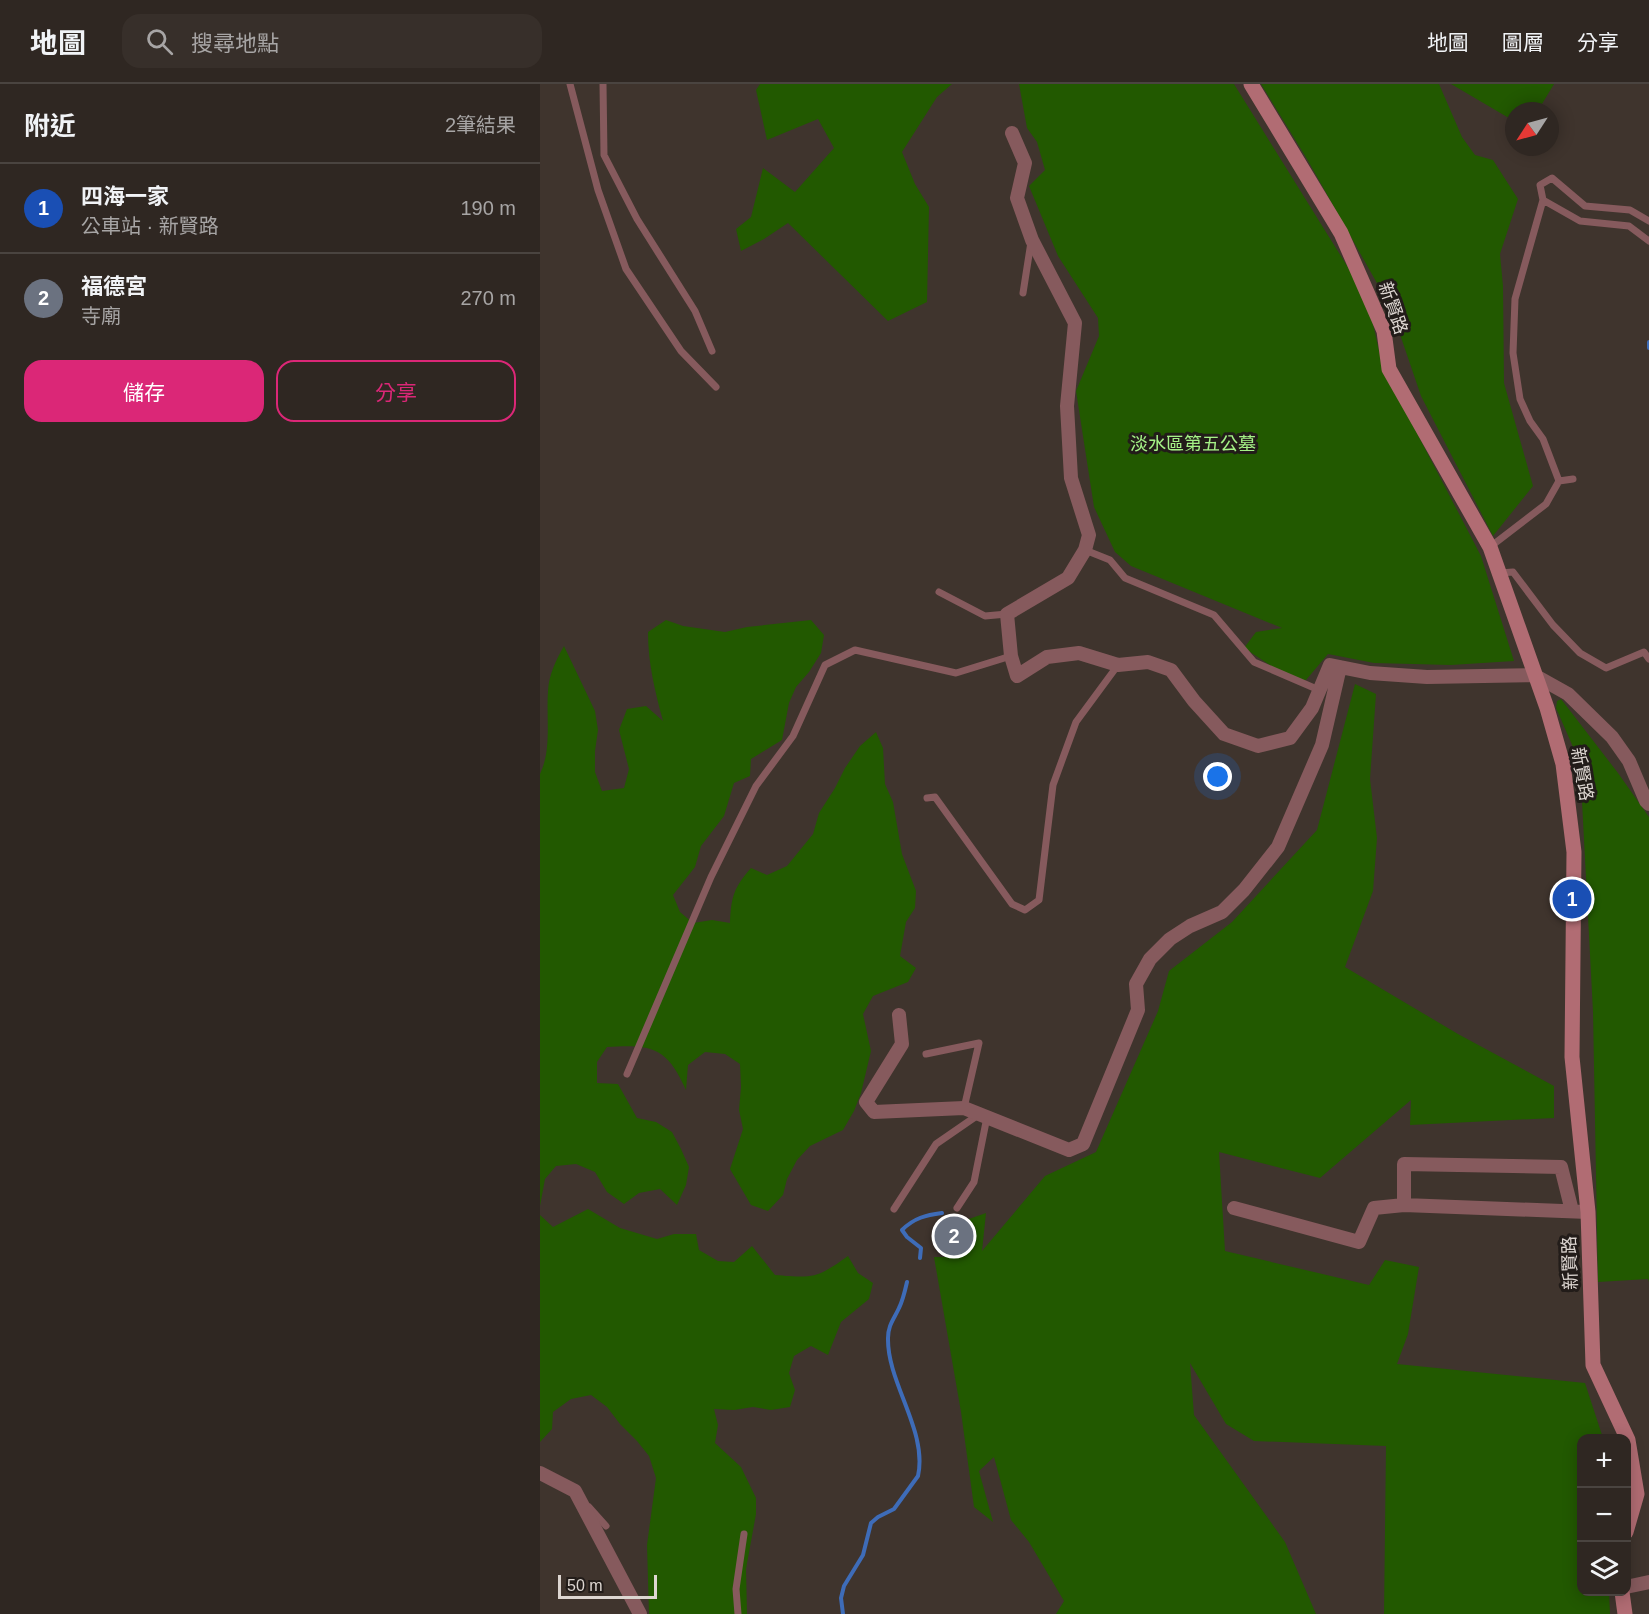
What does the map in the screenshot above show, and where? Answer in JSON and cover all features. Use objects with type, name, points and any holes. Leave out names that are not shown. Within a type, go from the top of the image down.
[{"type":"street","name":"新賢路","points":[[1251,84],[1341,234],[1384,331],[1389,369],[1490,547],[1547,708],[1563,764],[1574,852],[1572,1057],[1588,1212],[1593,1365],[1628,1440],[1637,1494],[1631,1515]]},
{"type":"street","points":[[1012,133],[1024,163],[1017,198],[1032,240],[1076,323],[1067,406],[1071,478],[1089,536],[1085,550],[1068,578],[1007,614],[1011,656],[1017,676],[1047,657],[1078,653],[1118,665],[1148,662],[1171,670],[1194,701],[1224,734],[1258,746],[1290,738],[1312,708],[1329,665],[1371,673],[1427,677],[1534,675],[1568,694],[1612,737],[1629,761],[1649,804]]},
{"type":"street","points":[[899,1015],[902,1044],[866,1102],[874,1112],[964,1108],[1069,1150],[1083,1144],[1138,1010],[1136,984],[1150,959],[1170,939],[1190,926],[1222,912],[1244,890],[1278,847],[1322,745],[1340,667]]},
{"type":"street","points":[[1404,1205],[1404,1164],[1561,1167],[1572,1211]]},
{"type":"street","points":[[1234,1208],[1359,1242],[1374,1208],[1404,1205],[1588,1212]]},
{"type":"street","points":[[540,1473],[574,1491],[640,1614]]},
{"type":"street","points":[[1631,1586],[1649,1582]]},
{"type":"street","points":[[1623,1596],[1625,1614]]},
{"type":"lane","points":[[570,84],[598,189],[626,269],[681,351],[716,387]]},
{"type":"lane","points":[[603,84],[604,155],[637,219],[695,311],[712,351]]},
{"type":"lane","points":[[1559,481],[1542,439],[1530,421],[1521,399],[1513,352],[1515,299],[1543,200],[1540,185],[1552,178],[1585,206],[1630,210],[1649,221]]},
{"type":"lane","points":[[1543,200],[1580,221],[1629,226],[1649,241]]},
{"type":"lane","points":[[1023,293],[1032,240]]},
{"type":"lane","points":[[1559,481],[1574,479]]},
{"type":"lane","points":[[1490,547],[1546,504],[1559,481]]},
{"type":"lane","points":[[1085,550],[1110,560],[1125,579],[1214,615],[1254,662],[1319,690]]},
{"type":"lane","points":[[1500,573],[1514,572],[1553,625],[1580,653],[1606,668],[1644,652],[1649,659]]},
{"type":"lane","points":[[939,592],[985,616],[1007,614]]},
{"type":"lane","points":[[627,1074],[711,877],[756,786],[793,736],[825,665],[855,650],[956,673],[1011,656]]},
{"type":"lane","points":[[927,798],[935,797],[1012,904],[1025,910],[1039,900],[1053,786],[1076,722],[1118,665]]},
{"type":"lane","points":[[926,1054],[979,1043],[964,1108]]},
{"type":"lane","points":[[957,1209],[974,1182],[982,1116]]},
{"type":"lane","points":[[894,1209],[936,1144],[982,1116]]},
{"type":"lane","points":[[574,1491],[606,1526]]},
{"type":"lane","points":[[738,1614],[736,1589],[744,1534]]},
{"type":"green space","points":[[760,84],[952,84],[937,97],[902,152],[915,184],[929,207],[927,302],[888,321],[788,223],[741,251],[736,229],[751,217],[763,168],[795,192],[834,148],[818,119],[767,140],[756,90]]},
{"type":"green space","name":"淡水區第五公墓","points":[[1019,84],[1234,84],[1367,298],[1383,368],[1481,556],[1514,661],[1451,665],[1374,663],[1328,654],[1306,680],[1291,679],[1244,648],[1256,632],[1282,628],[1131,566],[1115,552],[1094,507],[1076,391],[1099,336],[1098,318],[1058,256],[1029,186],[1045,170],[1037,142],[1027,128]]},
{"type":"green space","points":[[1261,84],[1439,84],[1462,137],[1475,155],[1493,160],[1518,199],[1500,254],[1503,286],[1504,383],[1533,486],[1493,536],[1421,396],[1391,308],[1307,159]]},
{"type":"green space","points":[[1451,84],[1554,84],[1543,102],[1505,102],[1505,116]]},
{"type":"green space","points":[[666,620],[683,626],[725,632],[747,627],[811,620],[824,635],[821,653],[796,687],[789,703],[782,740],[751,759],[750,776],[734,783],[724,816],[701,846],[695,867],[673,895],[680,912],[693,923],[712,920],[730,923],[731,906],[735,893],[745,875],[751,868],[767,875],[787,866],[813,834],[819,813],[845,768],[860,746],[876,732],[883,748],[885,784],[893,802],[902,854],[916,891],[915,908],[906,922],[900,956],[916,968],[908,982],[873,996],[863,1014],[871,1051],[861,1093],[854,1111],[843,1130],[810,1146],[797,1160],[787,1179],[783,1195],[768,1211],[751,1205],[730,1169],[743,1129],[739,1110],[740,1064],[725,1054],[705,1052],[688,1065],[686,1090],[665,1057],[656,1051],[636,1046],[607,1047],[597,1062],[597,1083],[618,1084],[637,1118],[656,1122],[672,1132],[689,1167],[686,1185],[677,1205],[660,1189],[639,1193],[624,1204],[607,1192],[595,1172],[576,1164],[556,1166],[545,1179],[540,1206],[540,774],[546,754],[550,679],[564,646],[595,711],[598,730],[595,772],[602,791],[624,788],[629,769],[619,730],[627,709],[646,706],[663,721],[651,666],[648,632]]},
{"type":"green space","points":[[1355,684],[1376,694],[1370,779],[1377,838],[1373,891],[1345,967],[1458,1034],[1554,1086],[1554,1118],[1410,1125],[1411,1100],[1320,1178],[1219,1152],[1225,1251],[1369,1285],[1385,1260],[1419,1267],[1408,1334],[1397,1364],[1585,1383],[1602,1434],[1577,1434],[1577,1596],[1609,1596],[1610,1614],[1384,1614],[1386,1446],[1254,1441],[1226,1424],[1190,1363],[1194,1415],[1285,1542],[1316,1614],[1056,1614],[1064,1601],[1029,1542],[1011,1520],[994,1457],[979,1471],[993,1522],[974,1507],[961,1412],[934,1257],[961,1257],[966,1220],[986,1213],[982,1251],[1045,1176],[1096,1152],[1158,1011],[1169,971],[1232,922],[1317,830]]},
{"type":"green space","points":[[1561,699],[1649,817],[1649,1282],[1648,1279],[1598,1282],[1593,1012],[1580,763],[1556,708],[1557,701]]},
{"type":"green space","points":[[588,1209],[620,1228],[657,1239],[674,1234],[696,1234],[699,1250],[718,1261],[734,1262],[752,1246],[775,1275],[798,1277],[814,1275],[848,1256],[858,1273],[873,1283],[869,1299],[841,1322],[828,1355],[811,1346],[794,1356],[789,1373],[795,1390],[790,1407],[771,1410],[753,1407],[734,1410],[714,1409],[718,1425],[715,1443],[741,1467],[756,1498],[756,1514],[746,1569],[747,1614],[649,1614],[647,1545],[656,1478],[649,1456],[607,1407],[591,1395],[571,1399],[553,1412],[552,1429],[540,1442],[540,1215],[553,1227]]},
{"type":"waterway","points":[[1649,342],[1649,348]]},
{"type":"waterway","points":[[920,1258],[921,1248],[902,1230],[920,1218],[942,1213]]},
{"type":"waterway","points":[[843,1614],[841,1598],[844,1586],[863,1555],[871,1523],[894,1509],[918,1476],[920,1459],[917,1442],[889,1355],[888,1338],[890,1326],[902,1302],[907,1282]]},
{"type":"place","name":"四海一家","points":[[1572,899]]},
{"type":"place","name":"福德宮","points":[[954,1236]]}]
